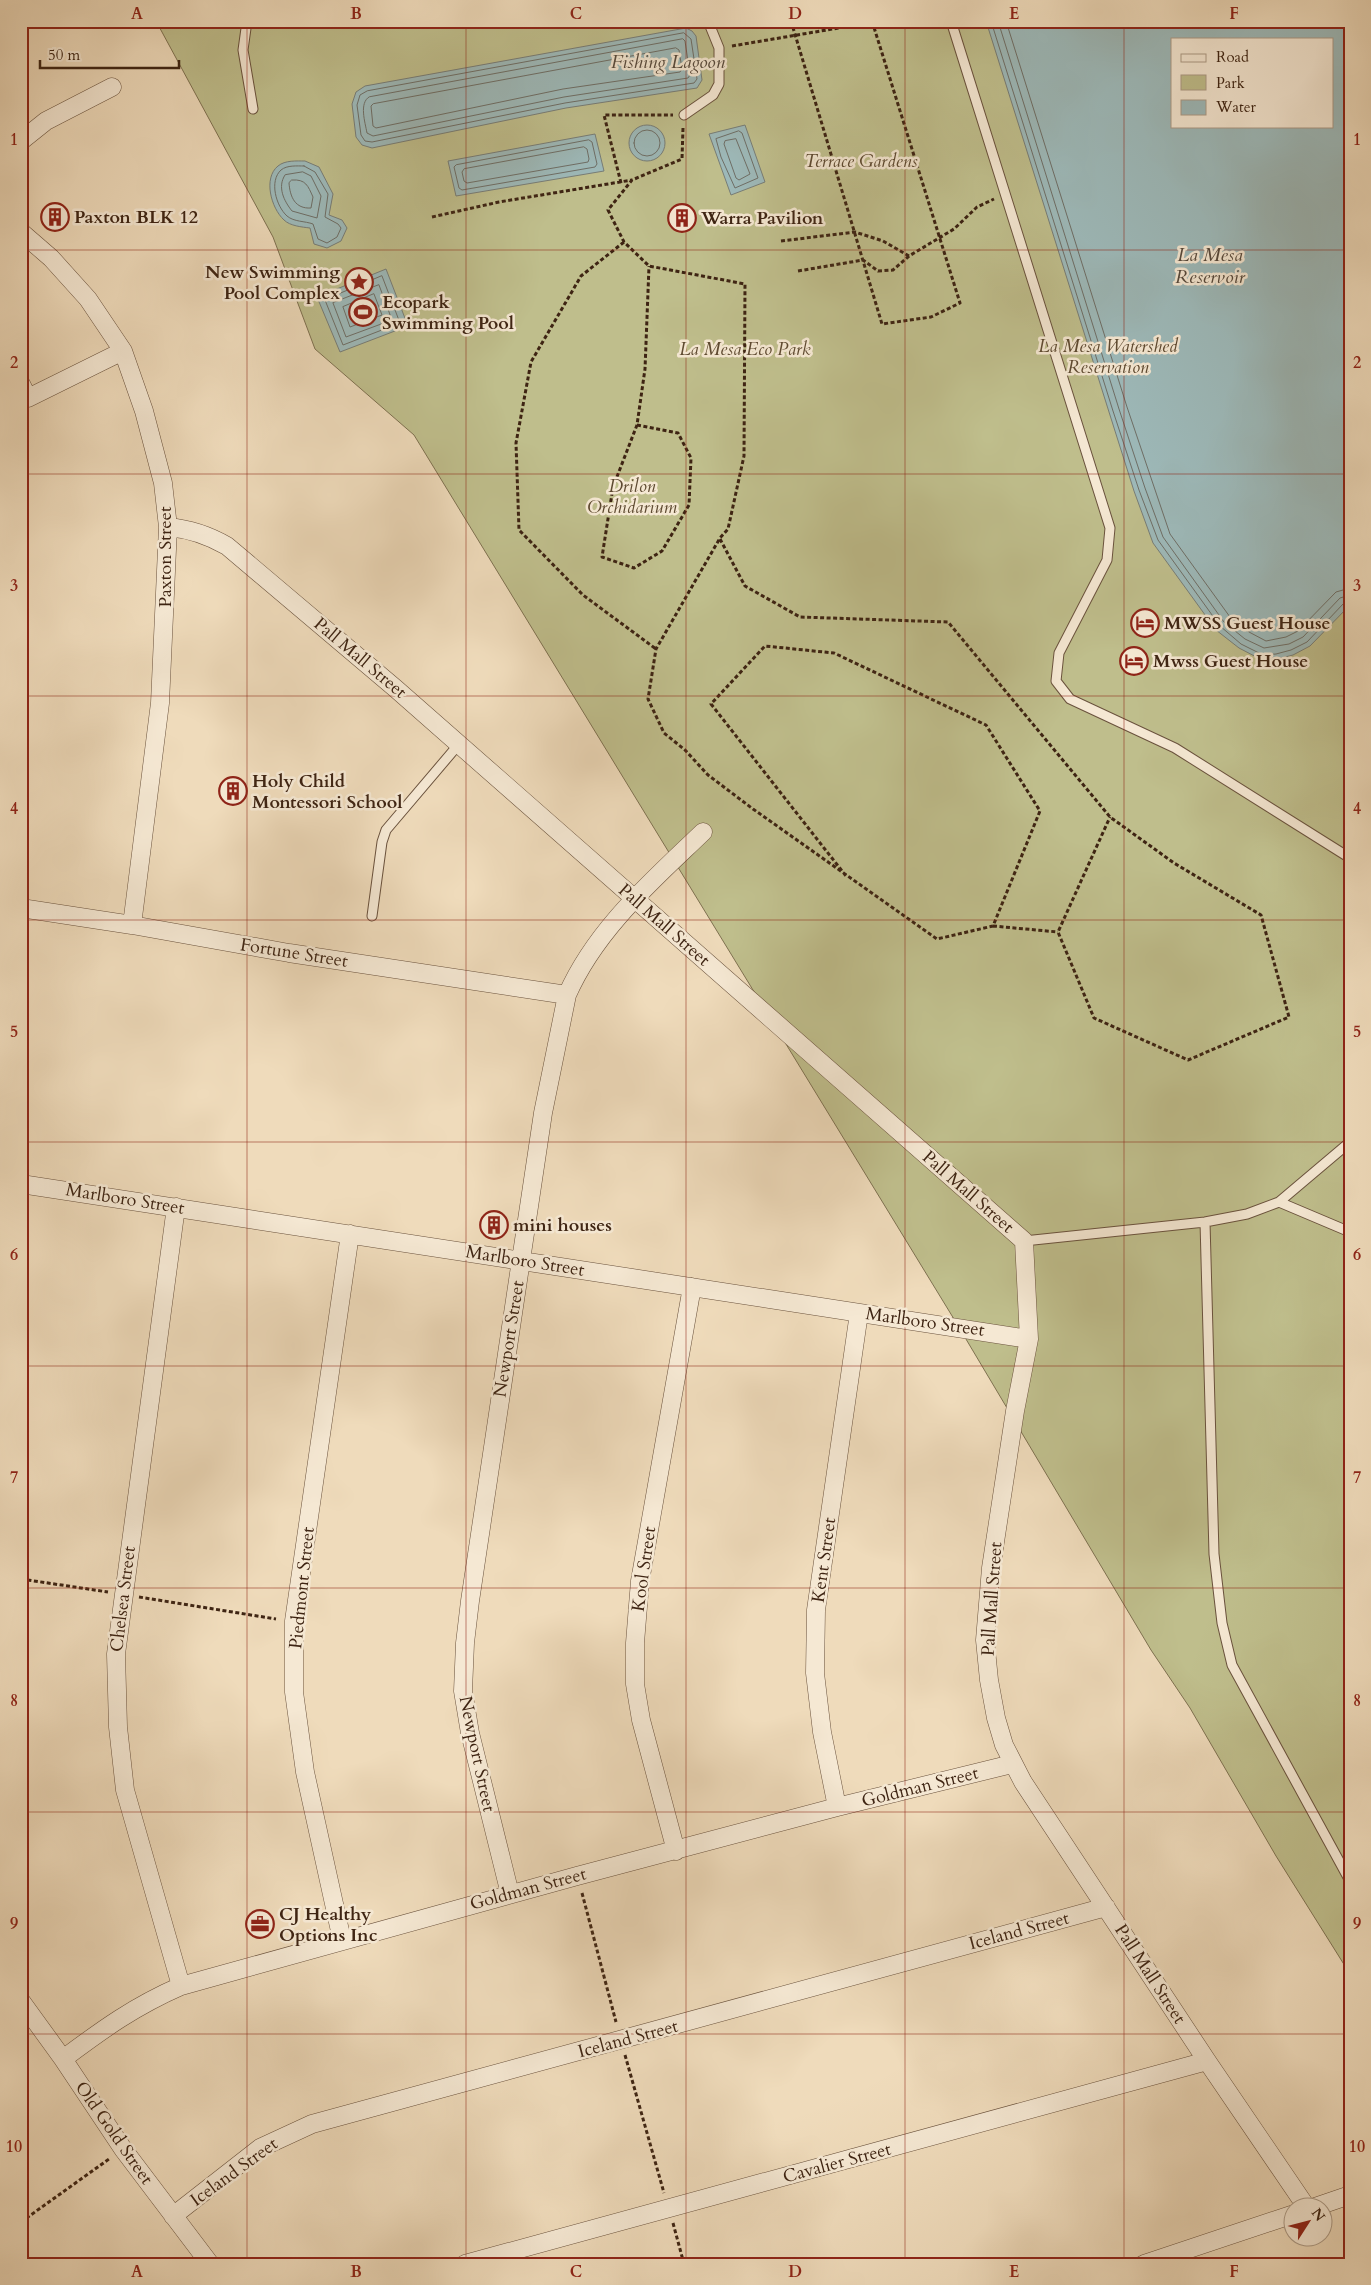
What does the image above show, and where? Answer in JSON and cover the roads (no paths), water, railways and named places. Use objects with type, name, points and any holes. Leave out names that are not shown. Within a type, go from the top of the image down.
[{"type":"street","points":[[21,142],[46,121],[112,87]]},
{"type":"street","name":"Paxton Street","points":[[21,232],[51,258],[88,298],[123,351],[144,411],[163,483],[168,527],[160,703],[132,925]]},
{"type":"street","points":[[21,384],[28,398],[123,351]]},
{"type":"street","name":"Pall Mall Street","points":[[168,527],[185,528],[202,533],[227,546],[396,688],[1024,1241],[1029,1339],[1015,1411],[991,1568],[986,1640],[989,1680],[994,1709],[1004,1745],[1012,1764],[1207,2061],[1300,2198]]},
{"type":"street","name":"Newport Street","points":[[510,1894],[470,1733],[463,1691],[470,1601],[543,1113],[567,995],[575,977],[592,950],[634,899],[703,832]]},
{"type":"street","name":"Fortune Street","points":[[21,908],[132,925],[289,953],[567,995]]},
{"type":"street","name":"Marlboro Street","points":[[21,1184],[1029,1339]]},
{"type":"street","name":"Chelsea Street","points":[[176,1207],[116,1654],[118,1727],[125,1790],[182,1986]]},
{"type":"street","name":"Piedmont Street","points":[[342,1940],[305,1772],[294,1692],[294,1621],[350,1234]]},
{"type":"street","name":"Kool Street","points":[[676,1851],[641,1720],[635,1684],[635,1643],[640,1581],[692,1287]]},
{"type":"street","name":"Kent Street","points":[[837,1807],[822,1732],[815,1673],[816,1610],[860,1313]]},
{"type":"street","name":"Goldman Street","points":[[63,2059],[117,2018],[148,2000],[182,1986],[577,1876],[837,1807],[1012,1764]]},
{"type":"street","name":"Iceland Street","points":[[173,2216],[260,2148],[312,2124],[1106,1907]]},
{"type":"street","name":"Old Gold Street","points":[[21,2001],[63,2059],[123,2149],[210,2264]]},
{"type":"street","name":"Cavalier Street","points":[[465,2264],[669,2210],[1207,2061]]},
{"type":"street","points":[[1334,2200],[1350,2195]]},
{"type":"street","points":[[1144,2264],[1284,2217]]},
{"type":"lane","points":[[247,21],[243,50],[253,109]]},
{"type":"lane","points":[[684,115],[713,95],[719,84],[719,48],[708,21]]},
{"type":"lane","points":[[950,21],[1110,528],[1107,560],[1059,653],[1056,681],[1070,698],[1175,748],[1350,858]]},
{"type":"lane","points":[[372,916],[382,842],[386,830],[459,744]]},
{"type":"lane","points":[[1024,1241],[1204,1222],[1246,1214],[1279,1202],[1350,1142]]},
{"type":"lane","points":[[1279,1202],[1350,1232]]},
{"type":"lane","points":[[1204,1222],[1214,1554],[1222,1623],[1232,1665],[1350,1881]]},
{"type":"water","name":"La Mesa Reservoir","points":[[986,21],[1350,21],[1350,605],[1310,646],[1293,655],[1262,660],[1239,648],[1216,630],[1153,543],[1134,491]]},
{"type":"water","name":"Fishing Lagoon","points":[[686,28],[696,36],[702,80],[697,88],[566,108],[372,148],[362,145],[356,137],[352,104],[356,92],[365,86]]},
{"type":"water","points":[[647,125],[660,130],[665,143],[660,156],[647,161],[634,156],[629,143],[634,130]]},
{"type":"water","points":[[745,125],[765,182],[731,195],[709,134]]},
{"type":"water","points":[[595,134],[604,171],[456,196],[448,161]]},
{"type":"water","points":[[305,161],[319,167],[333,194],[329,215],[342,220],[347,228],[341,241],[327,248],[314,244],[310,228],[293,225],[284,220],[279,215],[272,201],[270,185],[273,171],[284,163]]},
{"type":"water","name":"Ecopark Swimming Pool","points":[[386,269],[408,326],[340,352],[317,297]]},
{"type":"place","name":"Paxton BLK 12","points":[[55,217]]},
{"type":"place","name":"Warra Pavilion","points":[[682,218]]},
{"type":"place","name":"New Swimming Pool Complex","points":[[359,282]]},
{"type":"place","name":"Ecopark Swimming Pool","points":[[363,312]]},
{"type":"place","name":"MWSS Guest House","points":[[1145,623]]},
{"type":"place","name":"Mwss Guest House","points":[[1134,661]]},
{"type":"place","name":"Holy Child Montessori School","points":[[233,791]]},
{"type":"place","name":"mini houses","points":[[494,1225]]},
{"type":"place","name":"CJ Healthy Options Inc","points":[[260,1924]]},
{"type":"park label","name":"Terrace Gardens","points":[[861,161]]},
{"type":"park label","name":"La Mesa Eco Park","points":[[745,349]]},
{"type":"park label","name":"La Mesa Watershed Reservation","points":[[1108,356]]},
{"type":"park label","name":"Drilon Orchidarium","points":[[632,496]]}]
